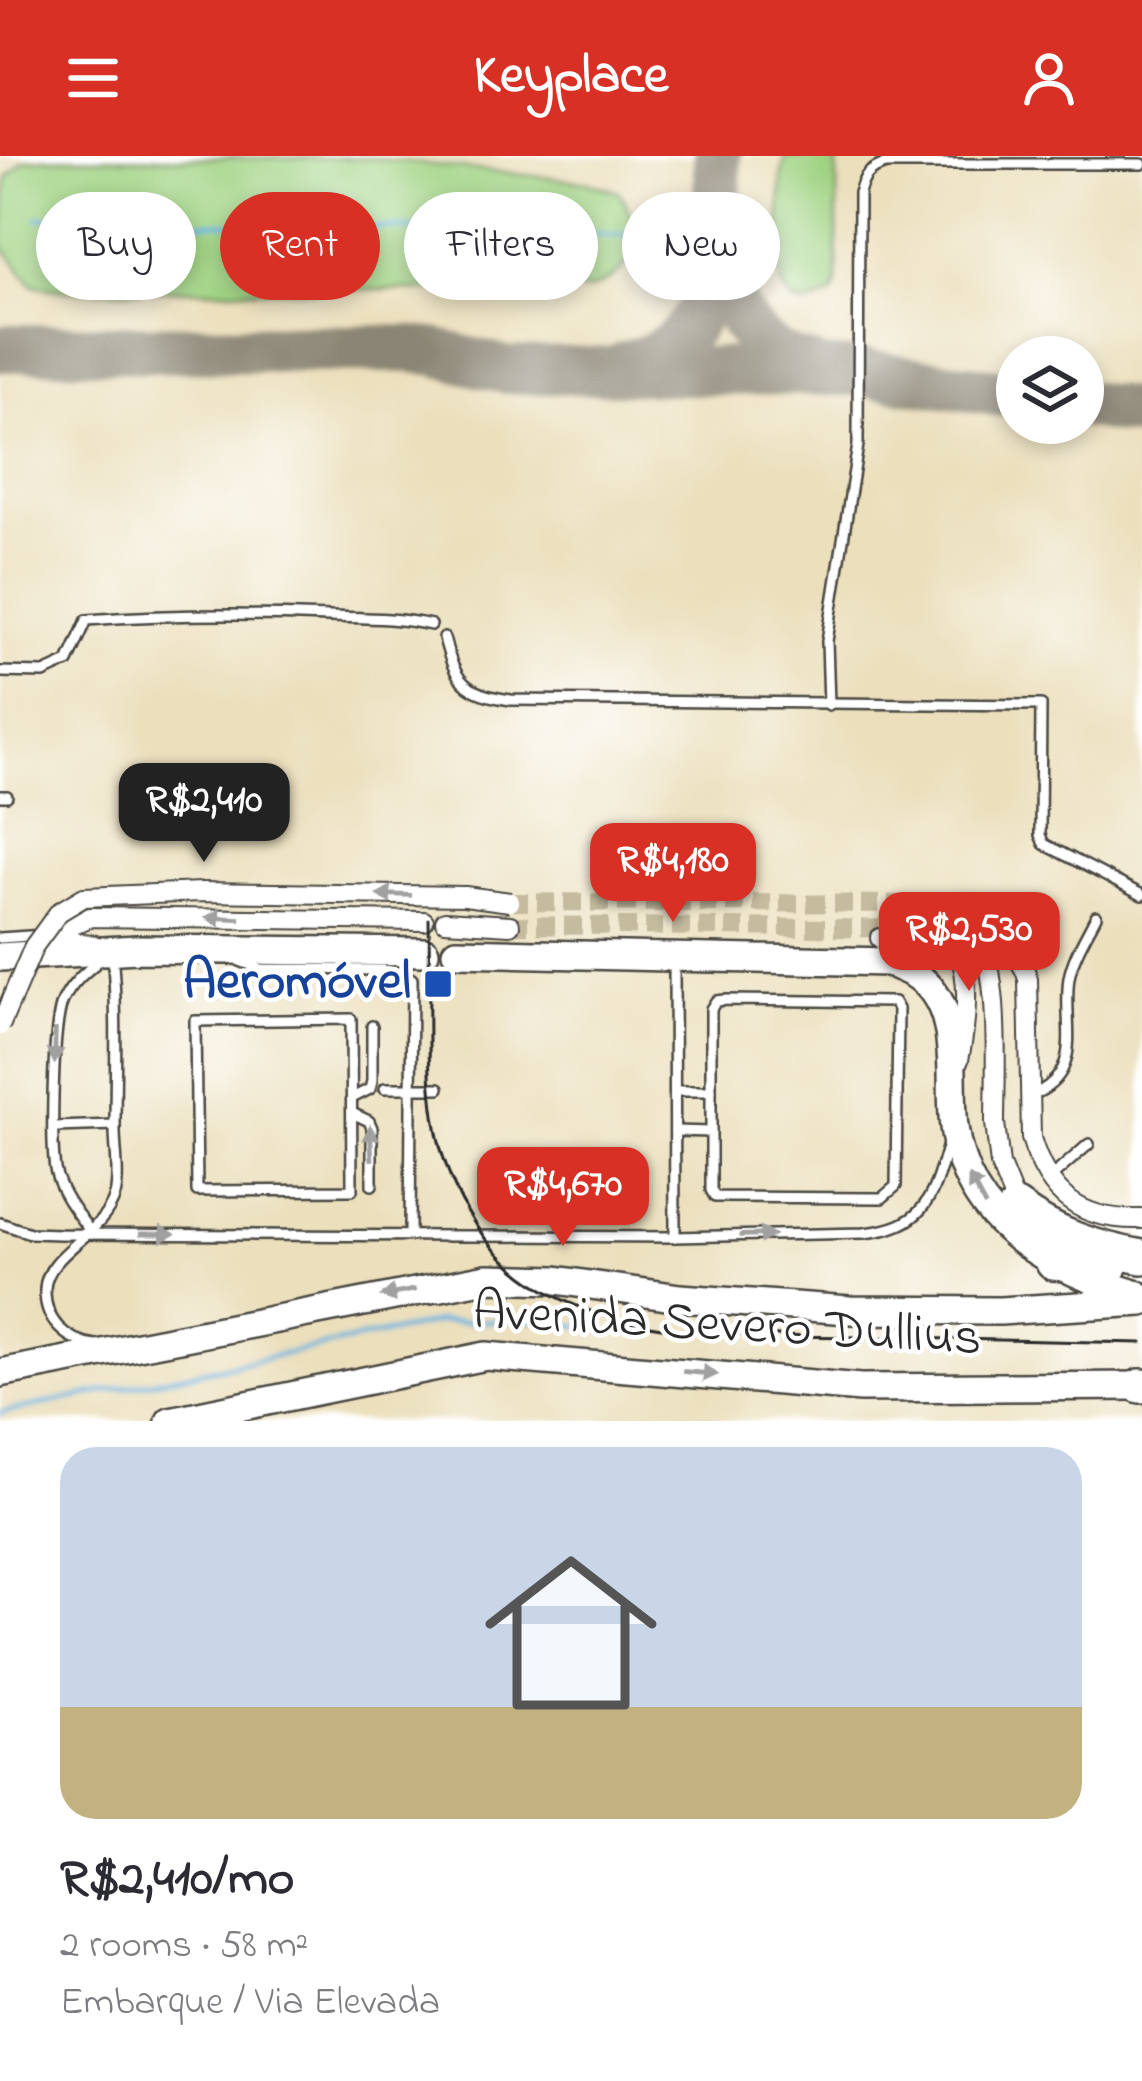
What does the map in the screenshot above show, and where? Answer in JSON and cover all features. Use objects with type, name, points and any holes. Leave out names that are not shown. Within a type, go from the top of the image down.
[{"type":"highway","points":[[1016,1207],[1076,1243],[1142,1261]]},
{"type":"highway","points":[[1053,1263],[1090,1268],[1142,1261]]},
{"type":"main road","points":[[0,957],[124,950],[425,952]]},
{"type":"main road","points":[[456,952],[897,958],[935,995],[946,1022],[954,1128],[969,1178],[988,1211],[1010,1236],[1053,1263],[1142,1299]]},
{"type":"main road","name":"Avenida Severo Dullius","points":[[0,1373],[487,1278],[556,1280],[680,1298],[850,1310],[1000,1311],[1142,1299]]},
{"type":"main road","name":"Avenida Severo Dullius","points":[[170,1421],[246,1413],[423,1366],[502,1355],[861,1388],[1141,1386]]},
{"type":"street","points":[[0,1026],[34,946],[59,912],[84,897],[201,892],[464,896],[510,902]]},
{"type":"street","points":[[928,904],[950,908],[971,921],[982,944],[994,993],[1000,1165],[1016,1207],[1053,1263]]},
{"type":"street","points":[[51,934],[90,917],[424,921]]},
{"type":"street","points":[[445,921],[510,925]]},
{"type":"street","points":[[928,929],[939,930],[956,944],[964,976],[967,1014],[954,1089]]},
{"type":"street","points":[[897,958],[992,940],[1012,949],[1024,963],[1028,979],[1031,1138],[1048,1180],[1061,1196],[1082,1209],[1115,1220],[1142,1220]]},
{"type":"lane","points":[[829,705],[827,641],[858,445],[859,193],[863,177],[886,164],[1142,164]]},
{"type":"lane","points":[[0,672],[44,673],[68,662],[87,620],[164,614],[302,616],[431,625]]},
{"type":"lane","points":[[444,638],[453,670],[478,695],[530,701],[1041,705],[1040,836],[1044,844],[1142,895]]},
{"type":"lane","points":[[1030,1096],[1052,1085],[1069,1055],[1070,972],[1096,916]]},
{"type":"lane","points":[[0,938],[51,934],[124,950]]},
{"type":"lane","points":[[124,950],[117,1017],[115,1196],[92,1234],[65,1252],[50,1272],[45,1289],[50,1313],[68,1338],[89,1345],[130,1345]]},
{"type":"lane","points":[[92,1234],[56,1169],[55,1045],[61,1004],[73,985],[124,950]]},
{"type":"lane","points":[[211,951],[261,969],[383,970],[412,979],[410,1235]]},
{"type":"lane","points":[[674,956],[675,1237]]},
{"type":"lane","points":[[716,1001],[894,1002],[898,1009],[896,1186],[882,1198],[715,1197],[711,1190],[711,1091],[711,1009],[716,1001]]},
{"type":"lane","points":[[351,1018],[352,1113],[352,1190],[197,1191],[194,1023],[351,1018]]},
{"type":"lane","points":[[352,1098],[370,1089],[372,1082],[372,1026]]},
{"type":"lane","points":[[385,1088],[439,1088]]},
{"type":"lane","points":[[671,1096],[711,1091]]},
{"type":"lane","points":[[352,1113],[370,1120],[372,1185]]},
{"type":"lane","points":[[55,1127],[115,1125]]},
{"type":"lane","points":[[0,1223],[29,1234],[675,1237],[892,1230],[911,1221],[927,1203],[954,1128]]},
{"type":"lane","points":[[675,1131],[711,1132]]},
{"type":"lane","points":[[1048,1180],[1089,1144]]},
{"type":"green space","points":[[786,156],[837,156],[837,282],[833,293],[813,302],[789,298],[783,287],[782,172]]},
{"type":"green space","points":[[371,158],[587,182],[619,192],[622,198],[622,269],[598,286],[598,192],[404,192],[404,290],[380,290],[380,192],[220,192],[220,290],[196,290],[196,192],[36,192],[33,285],[2,245],[7,178],[24,161]]},
{"type":"waterway","points":[[196,223],[622,235]]},
{"type":"waterway","points":[[0,1413],[439,1322],[537,1320],[604,1330]]},
{"type":"taxiway","points":[[625,365],[659,353],[684,334],[700,310],[716,252],[717,156]]},
{"type":"taxiway","points":[[730,300],[759,341],[789,361],[808,366]]},
{"type":"taxiway","points":[[0,348],[407,349],[505,370],[857,372],[996,392]]},
{"type":"taxiway","points":[[1104,408],[1142,414]]},
{"type":"tunnel","points":[[510,902],[928,904]]},
{"type":"tunnel","points":[[510,925],[928,929]]},
{"type":"tram line","points":[[429,919],[430,1071],[443,1156],[472,1219],[510,1265],[558,1297],[612,1318],[732,1335],[1142,1343]]},
{"type":"place","name":"Aeromóvel","points":[[438,984]]}]
